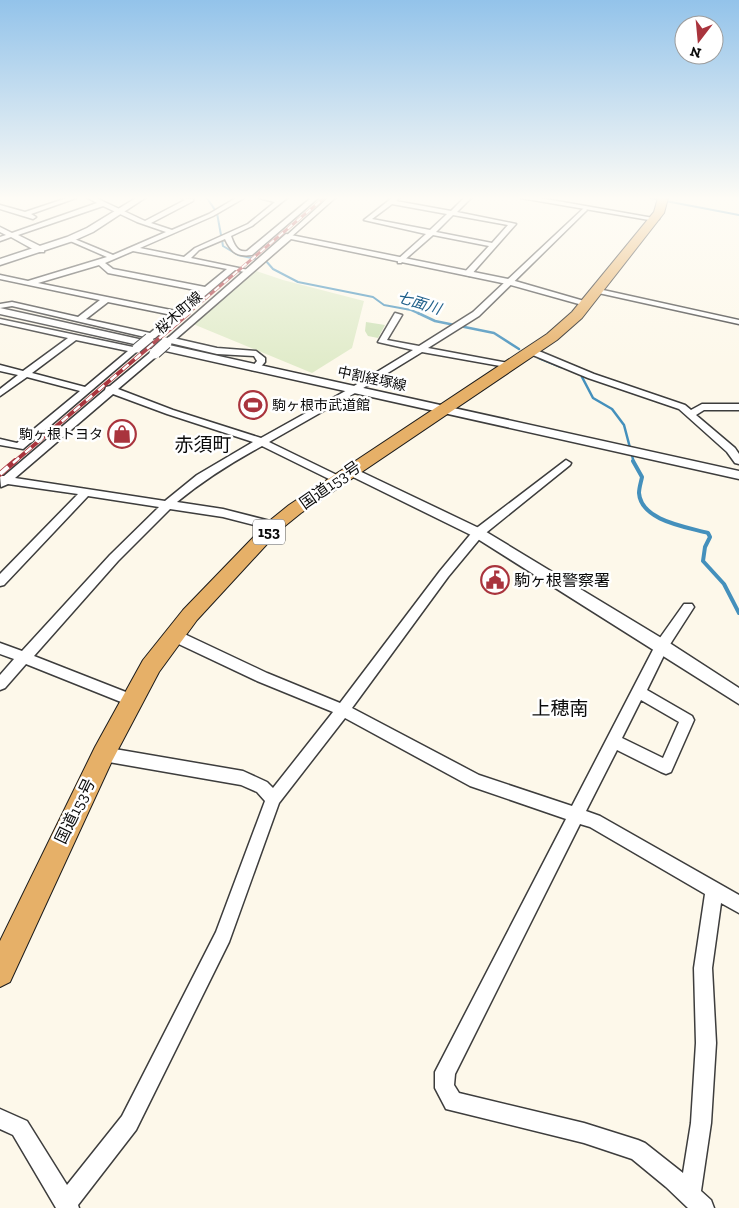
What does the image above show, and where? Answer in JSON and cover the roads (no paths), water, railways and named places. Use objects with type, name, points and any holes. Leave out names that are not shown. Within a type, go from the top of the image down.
[{"type":"highway","name":"国道153号","points":[[0,972],[103,754],[131,700],[173,635],[274,526],[344,475],[508,366],[572,320],[624,254]]},
{"type":"street","points":[[0,262],[26,254]]},
{"type":"street","points":[[107,254],[113,257]]},
{"type":"street","points":[[28,283],[100,263],[119,254]]},
{"type":"street","points":[[160,254],[249,271]]},
{"type":"street","points":[[184,259],[190,254]]},
{"type":"street","name":"桜木町線","points":[[155,352],[268,254]]},
{"type":"street","points":[[371,254],[508,282],[739,322]]},
{"type":"street","points":[[401,261],[408,254]]},
{"type":"street","points":[[467,274],[485,254]]},
{"type":"street","points":[[0,684],[114,558],[168,504],[223,463],[352,390],[459,326],[476,314],[537,254]]},
{"type":"street","points":[[100,263],[111,271],[206,290]]},
{"type":"street","points":[[0,442],[19,447],[234,268]]},
{"type":"street","points":[[0,277],[178,314]]},
{"type":"street","points":[[79,320],[106,299]]},
{"type":"street","points":[[0,306],[12,304],[150,337]]},
{"type":"street","name":"中割経塚線","points":[[0,311],[739,475]]},
{"type":"street","points":[[398,315],[382,342],[508,366]]},
{"type":"street","points":[[0,321],[136,349]]},
{"type":"street","points":[[0,393],[75,336]]},
{"type":"street","points":[[167,342],[217,351],[256,354],[261,358],[261,362],[255,368]]},
{"type":"street","points":[[530,351],[591,376],[674,403],[691,414],[731,450],[739,461]]},
{"type":"street","points":[[2,481],[155,352]]},
{"type":"street","points":[[0,368],[87,390]]},
{"type":"street","points":[[110,389],[170,412],[260,442],[344,475],[478,534],[662,646],[739,698]]},
{"type":"street","points":[[691,414],[702,407],[739,407]]},
{"type":"street","points":[[0,1119],[20,1128],[66,1206],[129,1123],[223,936],[273,799],[343,710],[444,574],[478,534],[566,462]]},
{"type":"street","points":[[2,481],[223,513],[274,526]]},
{"type":"street","points":[[0,582],[86,492]]},
{"type":"street","points":[[688,607],[662,646],[445,1072],[443,1082],[446,1092],[453,1102],[584,1133],[638,1150],[674,1179],[696,1202]]},
{"type":"street","points":[[173,635],[262,677],[343,710],[475,781],[594,821],[739,904]]},
{"type":"street","points":[[0,648],[131,700]]},
{"type":"street","points":[[614,741],[666,767],[687,720],[640,692]]},
{"type":"street","points":[[103,754],[243,778],[262,787],[273,799]]},
{"type":"street","points":[[696,1202],[706,1043],[703,968],[714,889]]},
{"type":"waterway","name":"七面川","points":[[237,254],[266,261],[273,269],[298,282],[373,297],[384,305],[411,310],[420,314]]},
{"type":"waterway","name":"七面川","points":[[418,313],[435,321],[494,333],[519,349]]},
{"type":"waterway","name":"七面川","points":[[539,358],[561,367]]},
{"type":"waterway","name":"七面川","points":[[582,377],[593,398],[612,409],[624,425],[634,463]]},
{"type":"waterway","name":"七面川","points":[[634,463],[642,477],[639,493],[642,503],[648,510],[666,521],[708,533],[710,537],[705,547],[703,561],[724,584],[739,613]]},
{"type":"railway","points":[[187,314],[257,254]]},
{"type":"railway","points":[[13,463],[189,313]]},
{"type":"railway","points":[[0,474],[15,461]]},
{"type":"place","name":"駒ヶ根市武道館","points":[[253,405]]},
{"type":"place","name":"駒ヶ根トヨタ","points":[[122,434]]},
{"type":"place","name":"駒ヶ根警察署","points":[[495,580]]},
{"type":"district","name":"赤須町","points":[[203,444]]},
{"type":"district","name":"上穂南","points":[[560,708]]}]
